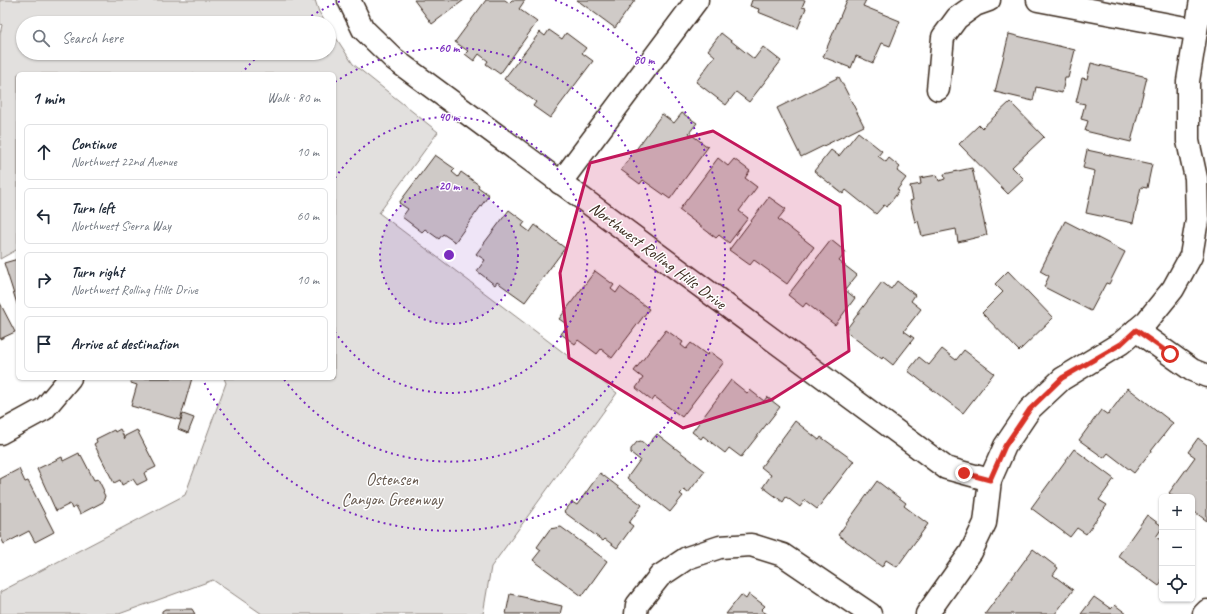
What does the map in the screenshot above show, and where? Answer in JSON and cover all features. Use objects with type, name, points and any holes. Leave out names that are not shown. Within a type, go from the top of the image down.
[{"type":"street","name":"Northwest Rolling Hills Drive","points":[[349,0],[363,29],[394,59],[946,468],[990,480]]},
{"type":"street","points":[[560,182],[697,0]]},
{"type":"street","points":[[938,89],[944,37],[957,18],[975,5],[989,0]]},
{"type":"street","points":[[1038,0],[1196,30]]},
{"type":"street","points":[[927,614],[971,552],[985,523],[990,480],[1005,446],[1030,409],[1062,378],[1121,344],[1147,321],[1173,290],[1191,256],[1197,220],[1196,178],[1188,141],[1188,82],[1201,0]]},
{"type":"street","points":[[1136,330],[1199,373],[1207,389]]},
{"type":"street","points":[[0,433],[44,409],[68,380]]},
{"type":"street","points":[[636,614],[637,605],[660,576],[687,558],[720,547],[751,545],[783,555],[870,614]]},
{"type":"street","points":[[1204,614],[1207,611]]},
{"type":"highlighted area","points":[[713,131],[840,206],[849,351],[771,400],[683,428],[569,358],[560,273],[590,163]]},
{"type":"green space","name":"Ostensen Canyon Greenway","points":[[0,0],[315,0],[322,16],[16,16],[16,60],[336,60],[336,38],[353,64],[438,132],[379,213],[617,393],[491,567],[483,614],[262,614],[213,580],[119,614],[0,614],[0,592],[185,495],[226,383],[225,380],[336,380],[336,72],[16,72],[16,250],[0,259],[0,34],[2,25],[0,23]]},
{"type":"building","points":[[414,0],[464,0],[432,24]]},
{"type":"building","points":[[486,0],[505,0],[509,3],[512,0],[525,0],[519,9],[537,22],[500,74],[486,64],[488,61],[479,54],[474,61],[465,54],[468,51],[455,42]]},
{"type":"building","points":[[577,0],[635,0],[615,28]]},
{"type":"building","points":[[752,0],[805,0],[802,7],[806,8],[798,28],[758,12],[759,9],[750,6]]},
{"type":"building","points":[[847,0],[866,0],[863,6],[900,21],[890,46],[882,43],[873,63],[856,56],[851,68],[823,57]]},
{"type":"building","points":[[549,30],[562,39],[566,33],[586,48],[582,53],[593,61],[550,118],[533,106],[536,102],[504,79],[540,32],[545,36]]},
{"type":"building","points":[[721,33],[754,59],[763,47],[781,61],[749,102],[736,92],[726,105],[696,82],[715,56],[708,50]]},
{"type":"building","points":[[1009,34],[1075,50],[1068,78],[1065,78],[1062,93],[1036,87],[1033,101],[995,92]]},
{"type":"building","points":[[1091,63],[1147,77],[1131,142],[1085,131],[1088,121],[1081,119],[1085,104],[1076,102],[1082,78],[1087,79]]},
{"type":"building","points":[[839,77],[864,126],[801,157],[777,108]]},
{"type":"building","points":[[1010,102],[1044,137],[1012,167],[1024,179],[1008,194],[959,144],[979,125],[982,128]]},
{"type":"building","points":[[682,113],[697,123],[689,133],[708,147],[670,199],[643,180],[640,184],[621,170],[662,114],[674,123]]},
{"type":"building","points":[[858,132],[882,151],[878,156],[886,162],[889,158],[900,167],[897,171],[906,178],[897,190],[899,191],[887,207],[884,205],[876,214],[846,190],[843,194],[814,171],[831,150],[839,156]]},
{"type":"building","points":[[1087,150],[1152,164],[1147,188],[1141,187],[1133,223],[1086,213],[1095,171],[1083,168]]},
{"type":"building","points":[[435,155],[455,169],[452,172],[458,177],[461,172],[479,185],[478,187],[489,195],[455,242],[443,234],[439,239],[425,229],[422,232],[402,217],[408,209],[399,203]]},
{"type":"building","points":[[718,158],[728,166],[734,159],[750,171],[745,178],[757,187],[739,211],[748,218],[729,243],[719,235],[716,238],[679,210]]},
{"type":"building","points":[[972,168],[987,235],[958,242],[956,229],[922,236],[918,221],[915,222],[910,201],[913,200],[910,186],[921,184],[920,178],[937,175],[939,181],[945,179],[944,174]]},
{"type":"building","points":[[769,197],[786,209],[778,219],[814,247],[787,284],[754,260],[750,265],[729,250]]},
{"type":"building","points":[[509,210],[525,222],[522,226],[530,232],[535,225],[565,248],[525,302],[497,282],[495,285],[477,271],[485,260],[476,254]]},
{"type":"building","points":[[1065,221],[1125,252],[1109,284],[1106,283],[1091,311],[1044,287],[1049,276],[1040,271]]},
{"type":"building","points":[[831,240],[846,252],[839,261],[857,275],[845,290],[855,298],[835,325],[806,303],[803,307],[788,295]]},
{"type":"building","points":[[16,260],[16,301],[4,263]]},
{"type":"building","points":[[595,271],[614,285],[611,289],[616,293],[620,287],[649,309],[612,358],[601,349],[597,354],[578,340],[575,344],[561,334],[568,325],[559,319]]},
{"type":"building","points":[[1008,271],[1053,318],[1019,351],[982,313],[1003,292],[995,284]]},
{"type":"building","points":[[897,281],[915,295],[911,301],[921,309],[904,331],[914,338],[893,365],[883,357],[882,359],[845,331],[882,282],[891,289]]},
{"type":"building","points":[[0,303],[15,332],[0,339]]},
{"type":"building","points":[[666,330],[683,342],[681,345],[686,349],[691,343],[707,355],[710,352],[724,362],[682,417],[655,397],[652,401],[636,388],[643,378],[634,371]]},
{"type":"building","points":[[942,349],[956,360],[964,350],[994,373],[963,413],[908,371],[919,357],[929,365]]},
{"type":"building","points":[[132,380],[191,380],[180,420],[131,406],[137,385],[131,383]]},
{"type":"building","points":[[731,380],[747,393],[750,390],[764,401],[767,397],[780,407],[741,457],[729,448],[725,453],[703,436],[701,439],[692,432]]},
{"type":"building","points":[[1128,388],[1173,423],[1134,473],[1108,453],[1104,458],[1079,440],[1101,410],[1108,415]]},
{"type":"building","points":[[183,414],[194,418],[188,433],[178,429]]},
{"type":"building","points":[[795,421],[819,440],[821,437],[854,461],[817,509],[805,500],[800,507],[786,497],[783,502],[763,487],[771,475],[761,467]]},
{"type":"building","points":[[120,429],[125,439],[125,436],[137,430],[156,467],[144,473],[147,480],[137,485],[133,479],[122,485],[120,480],[114,483],[94,444],[97,442],[96,439],[114,430],[115,432]]},
{"type":"building","points":[[657,434],[705,471],[688,493],[684,490],[680,494],[683,496],[670,512],[627,478],[640,460],[631,453],[631,449],[637,442],[641,441],[647,446]]},
{"type":"building","points":[[1198,438],[1207,445],[1207,521],[1195,512],[1195,494],[1169,493],[1195,457],[1188,452]]},
{"type":"building","points":[[1074,449],[1114,479],[1099,500],[1107,505],[1086,534],[1077,528],[1070,537],[1031,508]]},
{"type":"building","points":[[79,453],[94,480],[98,479],[104,491],[105,496],[103,502],[80,514],[76,506],[72,509],[70,504],[56,511],[37,469],[62,457],[63,461]]},
{"type":"building","points":[[19,469],[25,482],[28,481],[54,532],[35,542],[29,531],[4,544],[0,536],[0,479]]},
{"type":"building","points":[[600,473],[642,505],[629,523],[633,526],[617,548],[605,539],[603,541],[564,512],[572,502],[577,505]]},
{"type":"building","points":[[877,481],[906,503],[904,506],[928,524],[897,567],[886,560],[882,567],[838,535]]},
{"type":"building","points":[[1147,515],[1159,524],[1159,532],[1156,537],[1159,539],[1159,586],[1118,556]]},
{"type":"building","points":[[561,527],[607,561],[582,596],[533,560],[541,550],[537,547],[550,529]]},
{"type":"building","points":[[1033,549],[1058,568],[1053,575],[1073,590],[1055,614],[985,614]]},
{"type":"building","points":[[510,594],[562,606],[560,614],[506,614]]},
{"type":"building","points":[[749,594],[765,606],[761,610],[767,614],[726,614],[741,595],[746,599]]},
{"type":"building","points":[[1094,597],[1111,609],[1115,605],[1127,614],[1081,614]]},
{"type":"building","points":[[165,609],[192,609],[195,614],[162,614],[162,611]]},
{"type":"route","points":[[964,473],[990,480],[1005,446],[1030,409],[1062,378],[1121,344],[1136,330],[1170,354]]}]
